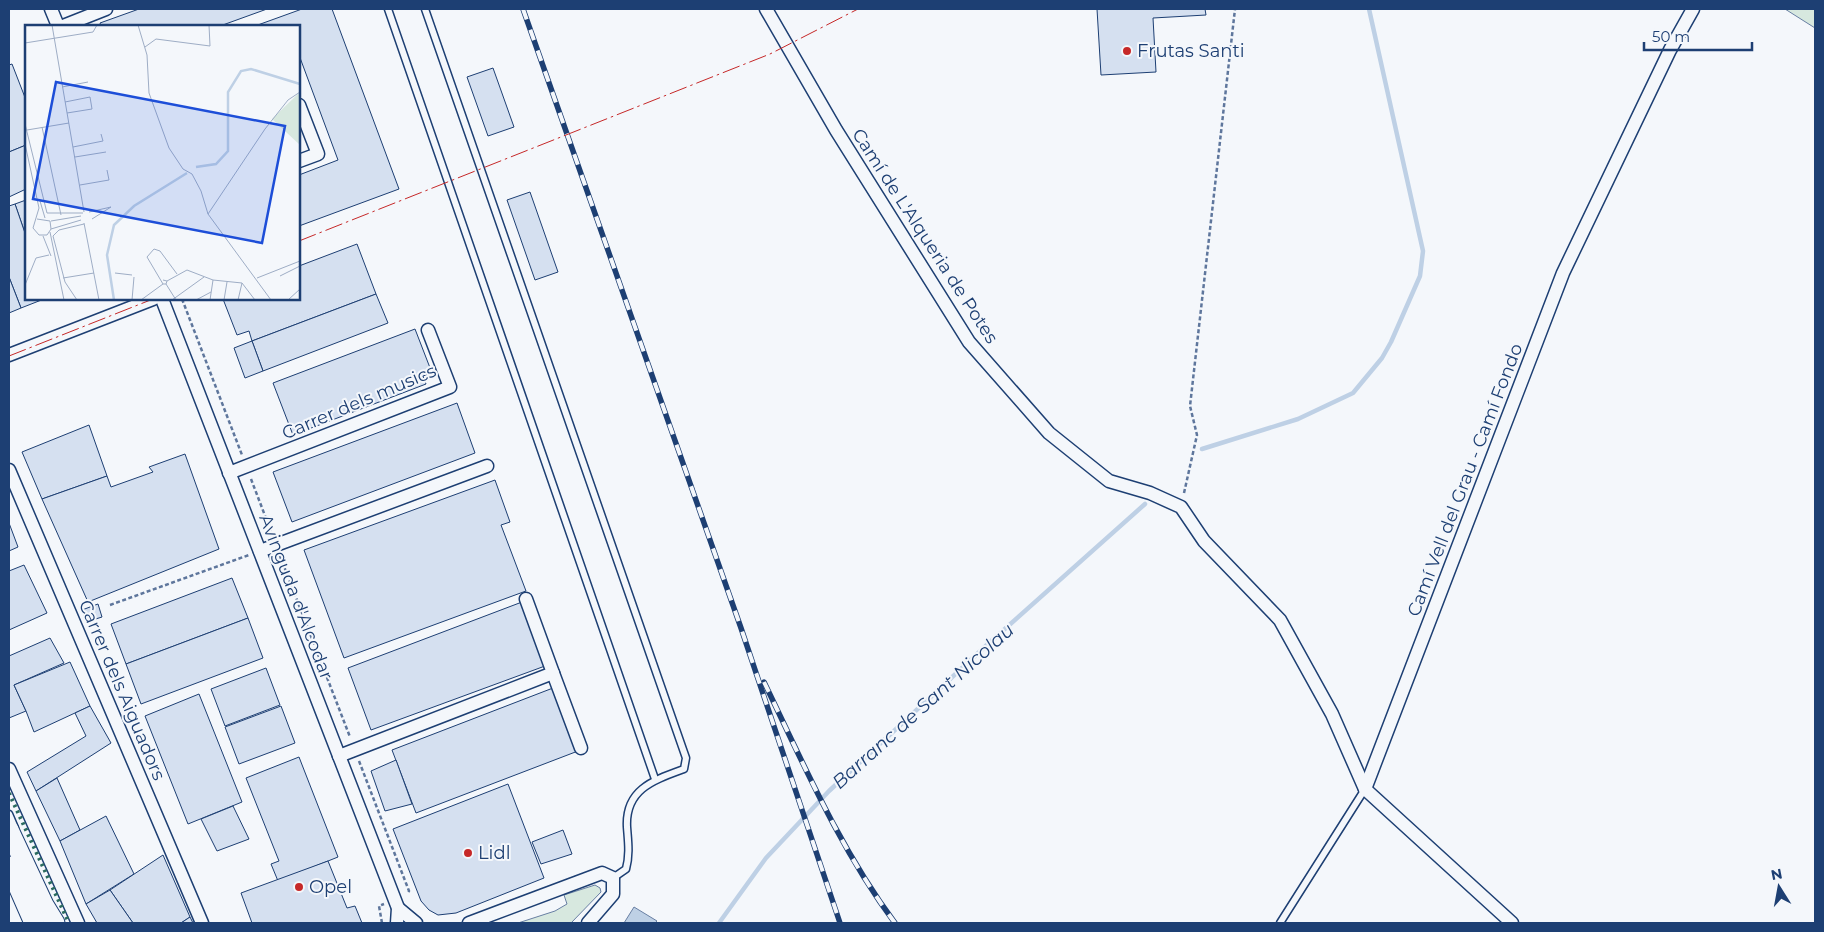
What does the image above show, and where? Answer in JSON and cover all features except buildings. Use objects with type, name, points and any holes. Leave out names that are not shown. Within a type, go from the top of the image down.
[{"type":"main road","points":[[9,830],[44,905],[55,923]]},
{"type":"main road","points":[[9,866],[34,923]]},
{"type":"street","points":[[51,9],[58,25]]},
{"type":"street","points":[[66,25],[106,9]]},
{"type":"street","name":"Camí de L'Alqueria de Potes","points":[[766,9],[836,130],[969,342],[1049,433],[1109,481],[1150,493],[1181,507]]},
{"type":"street","name":"Camí Vell del Grau - Camí Fondo","points":[[1364,789],[1563,273],[1666,59],[1693,9]]},
{"type":"street","points":[[300,108],[318,154],[300,161]]},
{"type":"street","points":[[9,355],[150,300]]},
{"type":"street","name":"Avinguda d'Alcodar","points":[[162,300],[396,904],[397,923]]},
{"type":"street","name":"Carrer dels musics","points":[[230,473],[450,387],[428,330]]},
{"type":"street","points":[[260,551],[487,466]]},
{"type":"street","name":"Carrer dels Aiguadors","points":[[9,470],[202,923]]},
{"type":"street","points":[[1181,507],[1204,541],[1280,620],[1332,714],[1364,789],[1512,923]]},
{"type":"street","points":[[526,599],[581,748]]},
{"type":"street","points":[[339,756],[553,673]]},
{"type":"street","points":[[9,770],[78,923]]},
{"type":"street","points":[[469,923],[602,873],[613,878],[613,894],[588,923]]},
{"type":"street","points":[[389,923],[396,904]]},
{"type":"street","name":"Avinguda d'Alcodar","points":[[396,904],[416,923]]},
{"type":"lane","points":[[388,9],[655,779]]},
{"type":"lane","points":[[425,9],[686,758],[684,769],[655,779],[638,793],[627,809],[629,857],[626,869],[613,878]]},
{"type":"lane","points":[[1280,923],[1364,789]]},
{"type":"lane","points":[[9,814],[50,903],[55,923]]},
{"type":"path","points":[[1181,507],[1196,445],[1197,435],[1190,406],[1235,9]]},
{"type":"path","points":[[182,300],[409,891],[396,904],[379,906],[382,923]]},
{"type":"path","points":[[110,605],[260,551]]},
{"type":"shaded area","points":[[1785,9],[1815,9],[1815,28]]},
{"type":"shaded area","points":[[595,885],[600,888],[601,892],[571,923],[518,923],[555,911],[567,904],[564,895]]},
{"type":"water","points":[[634,907],[657,921],[655,923],[624,923]]},
{"type":"waterway","name":"Barranc de Sant Nicolau","points":[[1202,449],[1298,419],[1353,393],[1382,358],[1420,276],[1423,251],[1369,9]]},
{"type":"waterway","name":"Barranc de Sant Nicolau","points":[[719,923],[766,858],[829,791],[989,643],[1145,504]]},
{"type":"railway","points":[[523,9],[741,628],[840,923]]},
{"type":"railway","points":[[764,682],[840,836],[875,895],[895,923]]},
{"type":"hedge","points":[[9,793],[69,923]]},
{"type":"power","points":[[300,241],[770,54],[858,9]]},
{"type":"power","points":[[9,356],[150,300]]},
{"type":"place","name":"Frutas Santi","points":[[1127,51]]},
{"type":"place","name":"Lidl","points":[[468,853]]},
{"type":"place","name":"Opel","points":[[299,887]]}]
